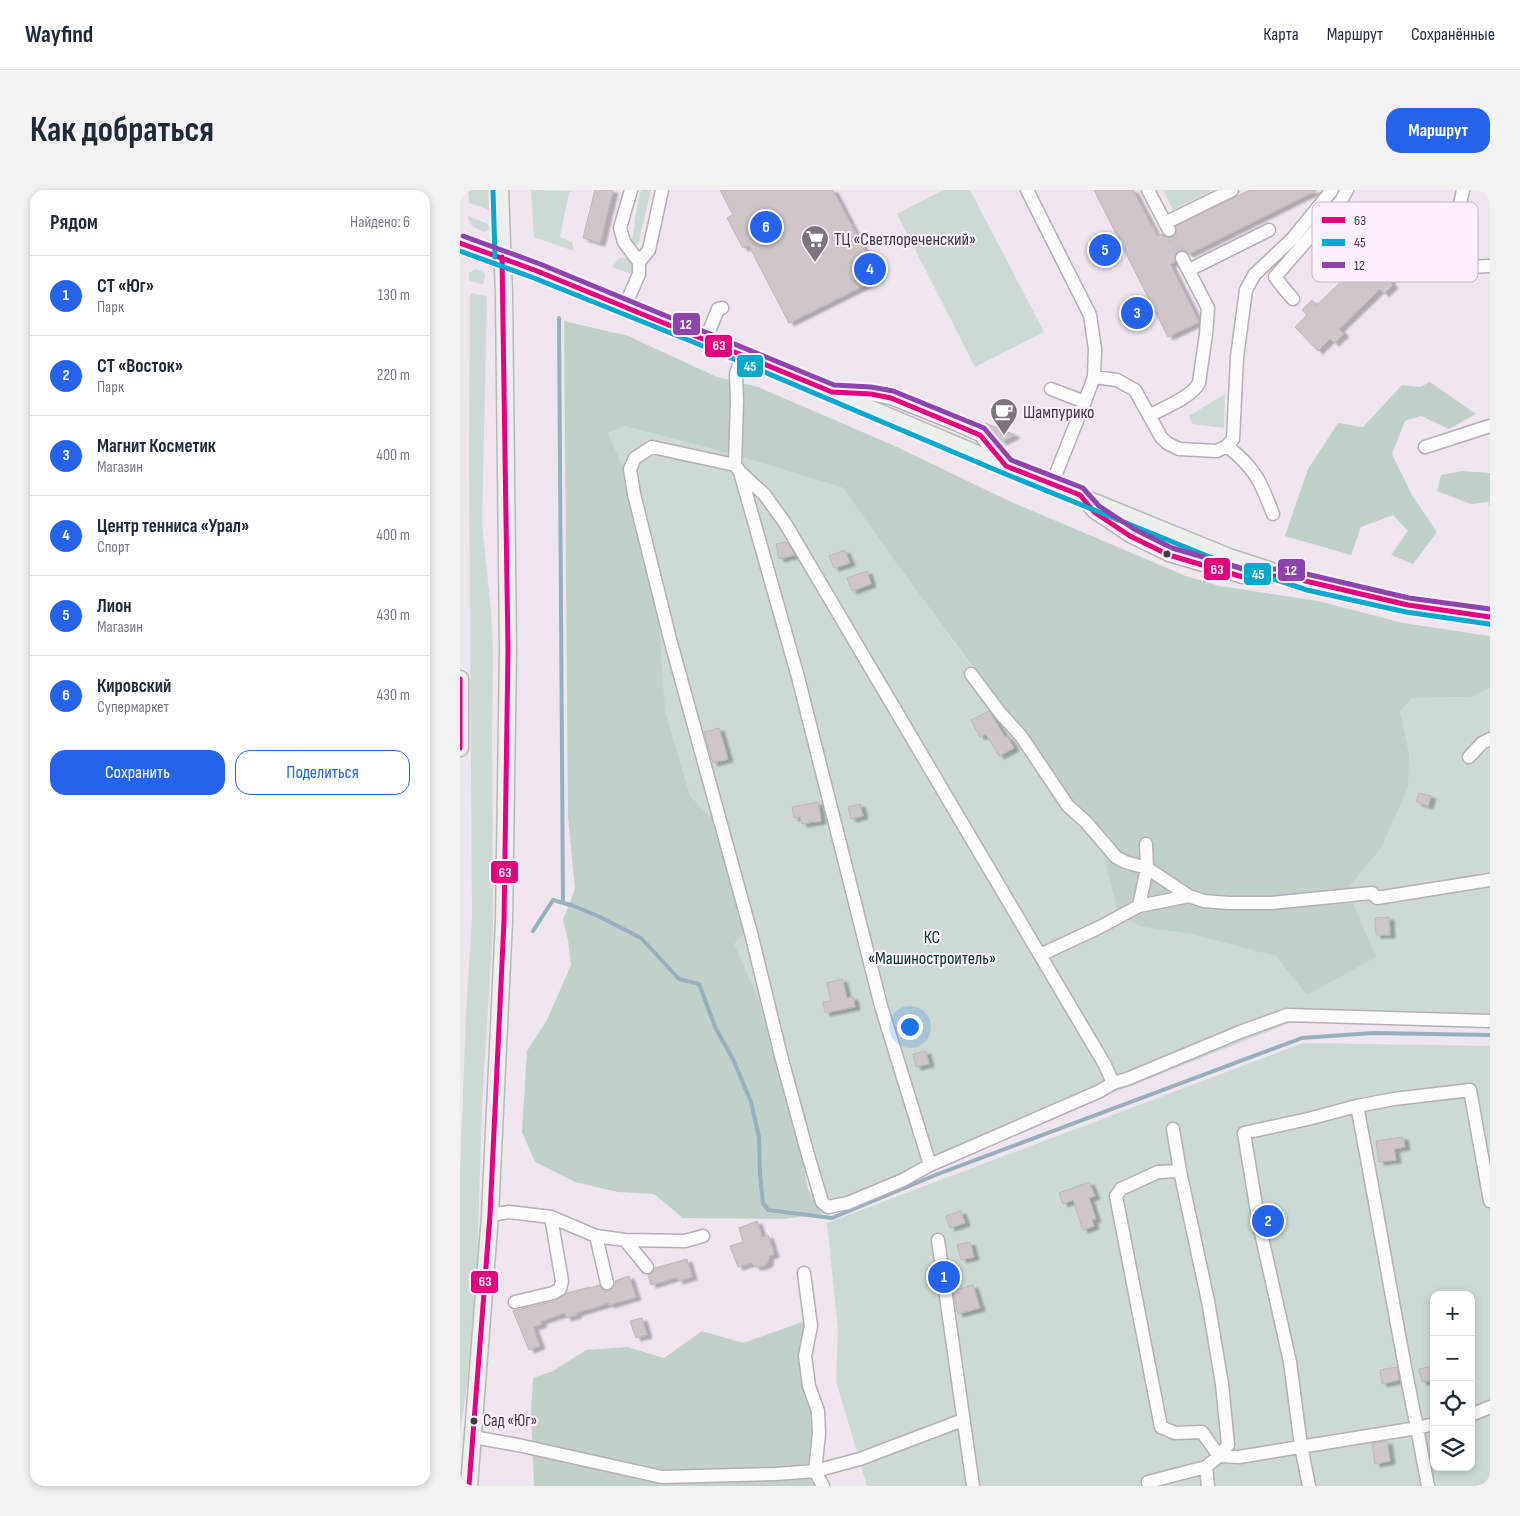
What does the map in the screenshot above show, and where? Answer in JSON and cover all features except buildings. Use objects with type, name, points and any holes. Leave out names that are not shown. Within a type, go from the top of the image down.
[{"type":"main road","points":[[469,1486],[490,1215],[504,921],[508,650],[501,191]]},
{"type":"main road","points":[[460,243],[502,257],[706,339],[1006,466],[1229,557],[1309,583],[1408,605],[1490,617]]},
{"type":"main road","points":[[460,679],[460,748]]},
{"type":"street","points":[[631,190],[620,228],[624,242],[639,262]]},
{"type":"street","points":[[625,306],[639,274],[639,262],[648,250],[662,190]]},
{"type":"street","points":[[1026,190],[1090,315],[1095,349],[1094,377],[1052,484]]},
{"type":"street","points":[[1148,190],[1167,227],[1232,190]]},
{"type":"street","points":[[1322,202],[1332,190]]},
{"type":"street","points":[[1340,202],[1347,190]]},
{"type":"street","points":[[1094,377],[1117,380],[1135,390],[1161,437],[1179,450],[1217,451],[1227,446],[1233,439],[1237,357],[1236,321],[1246,290],[1254,275],[1294,238],[1312,215]]},
{"type":"street","points":[[1189,270],[1270,230]]},
{"type":"street","points":[[1293,299],[1275,277],[1312,234]]},
{"type":"street","points":[[1149,416],[1197,388],[1199,383],[1208,308],[1182,258]]},
{"type":"street","points":[[706,339],[718,309],[722,308]]},
{"type":"street","points":[[1195,331],[1201,326],[1208,308]]},
{"type":"street","points":[[742,355],[736,374],[738,468],[798,677],[881,1006],[930,1165]]},
{"type":"street","points":[[1052,389],[1085,402]]},
{"type":"street","points":[[1426,448],[1490,426]]},
{"type":"street","points":[[1227,446],[1246,462],[1260,480],[1273,514]]},
{"type":"street","points":[[1113,1083],[1106,1064],[785,523],[764,494],[738,468],[652,447],[635,458],[630,468],[634,494],[670,639],[748,924],[808,1155],[822,1202],[828,1208],[848,1203],[895,1184],[930,1165],[1084,1099],[1113,1083],[1286,1015],[1490,1021]]},
{"type":"street","points":[[971,674],[1001,714],[1021,736],[1068,806],[1086,822],[1116,857],[1125,862],[1147,868],[1189,896],[1204,901],[1229,903],[1271,902],[1372,893],[1377,898],[1490,880]]},
{"type":"street","points":[[1469,757],[1482,743],[1490,738]]},
{"type":"street","points":[[1139,906],[1147,868],[1146,844]]},
{"type":"street","points":[[1040,955],[1100,927],[1139,906],[1189,896]]},
{"type":"street","points":[[1309,1486],[1301,1446],[1290,1362],[1259,1224],[1244,1133],[1357,1106],[1394,1099],[1470,1090],[1490,1201]]},
{"type":"street","points":[[1357,1106],[1378,1209],[1396,1328],[1428,1486]]},
{"type":"street","points":[[1149,1486],[1148,1482],[1206,1467],[1228,1445],[1222,1384],[1208,1301],[1180,1171],[1173,1129]]},
{"type":"street","points":[[1180,1171],[1158,1172],[1121,1188],[1116,1196],[1161,1428],[1175,1433],[1202,1432],[1219,1456]]},
{"type":"street","points":[[490,1215],[509,1212],[551,1217],[596,1236],[625,1240],[685,1241],[703,1236]]},
{"type":"street","points":[[515,1302],[553,1294],[560,1289],[562,1282],[551,1217]]},
{"type":"street","points":[[596,1236],[607,1283]]},
{"type":"street","points":[[625,1240],[647,1267]]},
{"type":"street","points":[[938,1240],[973,1486]]},
{"type":"street","points":[[804,1273],[811,1326],[804,1356],[809,1386],[818,1411],[819,1434],[815,1471],[823,1486]]},
{"type":"street","points":[[1475,1413],[1490,1407]]},
{"type":"street","points":[[473,1437],[662,1477],[776,1474],[815,1471],[868,1457],[963,1420]]},
{"type":"street","points":[[1219,1456],[1239,1457],[1430,1425]]},
{"type":"street","points":[[1206,1467],[1208,1486]]},
{"type":"green space","points":[[468,190],[489,190],[490,210],[469,203]]},
{"type":"green space","points":[[531,190],[577,191],[569,192],[560,237],[572,242],[574,251],[534,237]]},
{"type":"green space","points":[[641,190],[651,190],[638,245],[631,244]]},
{"type":"green space","points":[[943,190],[970,190],[1044,332],[975,367],[897,214]]},
{"type":"green space","points":[[1163,190],[1214,190],[1173,210]]},
{"type":"green space","points":[[468,216],[488,224],[489,229],[485,232],[475,228],[471,225]]},
{"type":"green space","points":[[619,258],[633,261],[634,275],[612,267]]},
{"type":"green space","points":[[475,269],[483,271],[485,275],[483,285],[469,280],[469,273]]},
{"type":"green space","points":[[470,293],[487,296],[482,523],[491,610],[493,653],[493,930],[482,1104],[477,1269],[467,1385],[460,1432],[460,1174],[466,1013],[472,918],[469,455]]},
{"type":"green space","points":[[1225,394],[1224,428],[1193,424],[1189,416]]},
{"type":"green space","name":"КС «Машиностроитель»","points":[[624,426],[735,455],[843,488],[1004,710],[1409,752],[1400,711],[1413,698],[1471,697],[1490,688],[1490,1026],[1292,1022],[1118,1091],[822,1214],[730,987],[587,441]]},
{"type":"green space","points":[[1303,1043],[1490,1046],[1490,1486],[867,1486],[836,1381],[838,1330],[827,1223]]},
{"type":"shaded area","points":[[564,321],[628,336],[717,377],[758,387],[897,447],[1009,501],[1186,576],[1220,586],[1318,601],[1403,623],[1490,636],[1490,688],[1471,697],[1413,698],[1400,711],[1409,752],[1408,787],[1381,848],[1347,889],[1376,957],[1307,995],[1276,956],[1191,934],[1139,926],[1118,912],[1099,837],[896,563],[843,488],[735,455],[624,426],[608,433],[634,494],[656,581],[665,711],[690,796],[718,825],[746,932],[734,944],[759,1001],[796,1123],[808,1189],[822,1214],[784,1219],[683,1218],[654,1194],[618,1192],[575,1182],[535,1162],[522,1132],[527,1051],[547,1020],[571,965],[563,920],[575,889],[568,817]]},
{"type":"shaded area","points":[[1430,382],[1476,414],[1449,429],[1421,416],[1405,421],[1392,454],[1412,495],[1437,532],[1413,564],[1391,555],[1408,531],[1393,515],[1361,527],[1351,555],[1285,536],[1308,469],[1338,423],[1363,427],[1402,385],[1420,387]]},
{"type":"shaded area","points":[[1462,471],[1490,473],[1490,507],[1488,502],[1471,504],[1437,491],[1441,475]]},
{"type":"shaded area","points":[[805,1321],[818,1411],[823,1486],[534,1486],[531,1414],[533,1378],[553,1371],[586,1350],[627,1347],[664,1358],[702,1331],[743,1343]]},
{"type":"waterway","points":[[559,318],[563,902]]},
{"type":"waterway","points":[[533,931],[553,900],[574,906],[641,938],[679,979],[699,984],[716,1029],[733,1059],[751,1102],[759,1137],[763,1203],[768,1210],[832,1218],[938,1174],[1302,1038],[1373,1033],[1490,1035]]},
{"type":"tunnel","points":[[1169,230],[1182,258]]},
{"type":"transit line","name":"45","points":[[493,190],[495,257]]},
{"type":"transit line","name":"12","points":[[463,236],[540,264],[834,385],[871,387],[893,391],[984,428],[1011,460],[1083,488],[1099,506],[1134,529],[1172,548],[1244,569],[1285,569],[1409,598],[1490,609]]},
{"type":"transit line","name":"63","points":[[460,243],[537,271],[832,392],[871,394],[891,398],[980,435],[1006,466],[1080,495],[1094,512],[1130,536],[1169,555],[1243,577],[1284,576],[1408,605],[1490,617]]},
{"type":"transit line","name":"45","points":[[460,251],[534,278],[703,346],[1003,473],[1227,564],[1307,590],[1406,612],[1489,624]]},
{"type":"transit line","name":"63","points":[[469,1486],[490,1215],[504,921],[508,650],[502,257]]},
{"type":"transit line","name":"63","points":[[460,679],[460,748]]},
{"type":"place","name":"Кировский","points":[[766,227]]},
{"type":"place","name":"Лион","points":[[1105,250]]},
{"type":"place","name":"ТЦ «Светлореченский»","points":[[815,263]]},
{"type":"place","name":"Центр тенниса «Урал»","points":[[870,269]]},
{"type":"place","name":"Магнит Косметик","points":[[1137,313]]},
{"type":"place","name":"Шампурико","points":[[1004,436]]},
{"type":"place","name":"СТ «Восток»","points":[[1268,1221]]},
{"type":"place","name":"СТ «Юг»","points":[[944,1277]]},
{"type":"place","name":"Сад «Юг»","points":[[474,1421]]}]
